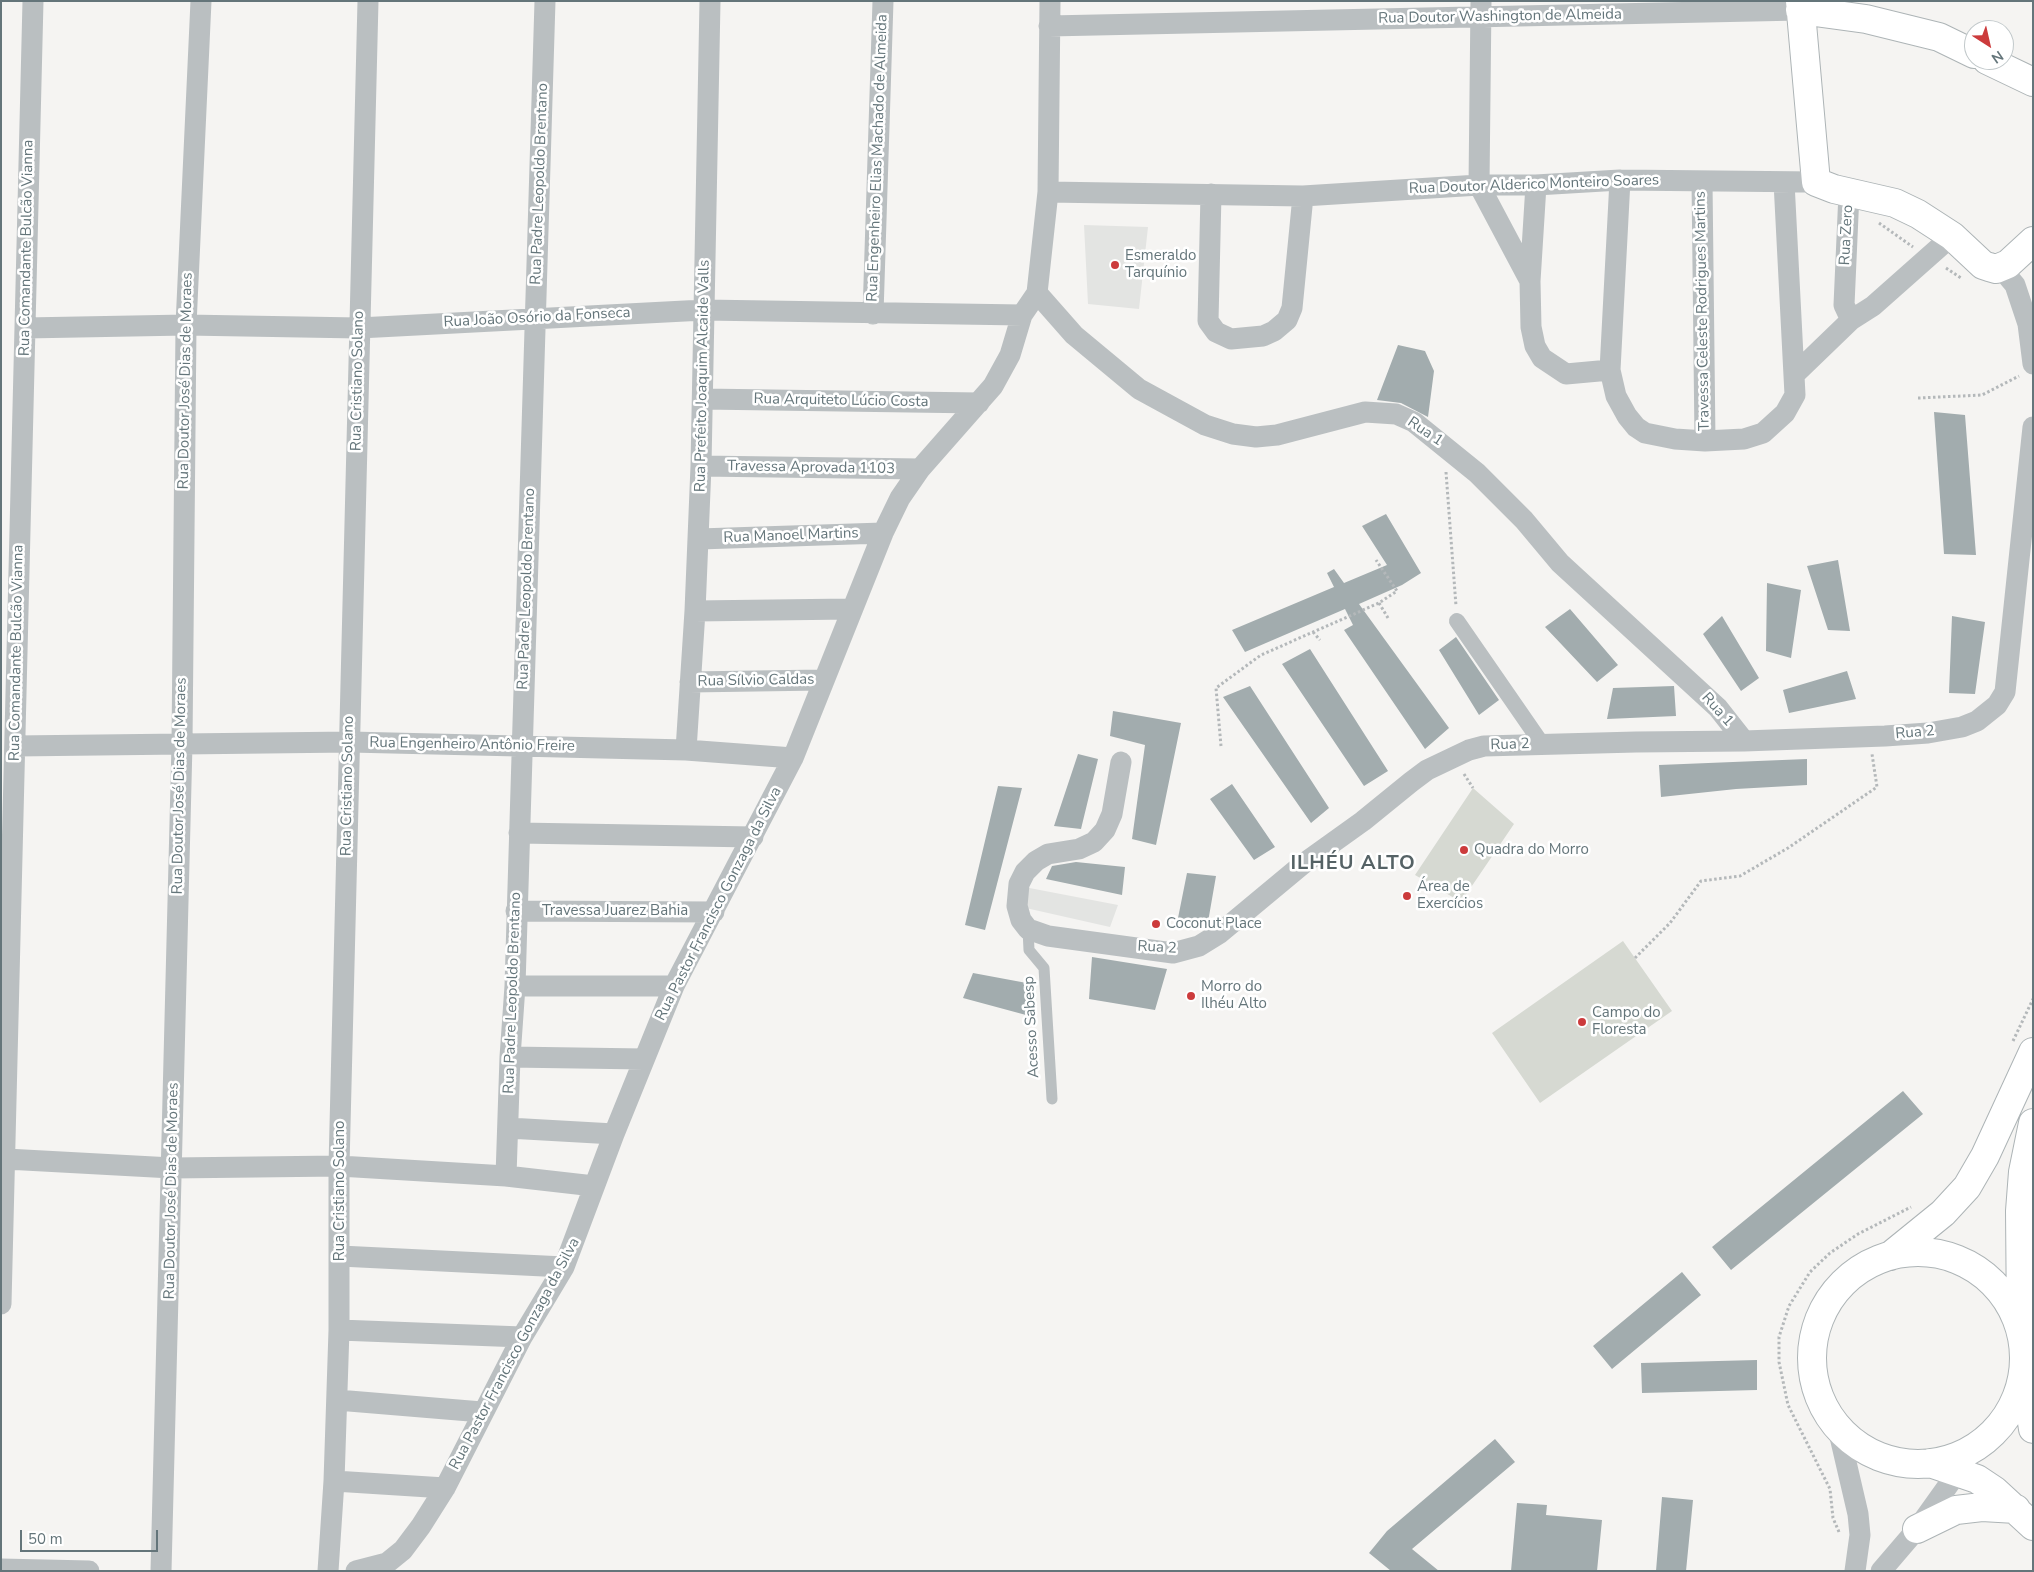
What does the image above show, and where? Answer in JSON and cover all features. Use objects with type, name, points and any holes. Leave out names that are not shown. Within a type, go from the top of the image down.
[{"type":"main road","name":"Rua Doutor Washington de Almeida","points":[[1800,6],[1939,37],[1964,49]]},
{"type":"main road","points":[[1800,6],[1816,182]]},
{"type":"main road","points":[[2008,70],[2033,82]]},
{"type":"main road","name":"Rua Doutor Alderico Monteiro Soares","points":[[1816,182],[1849,193],[1872,196],[1895,203],[1918,214],[1952,236],[1982,265],[1996,268]]},
{"type":"main road","points":[[1996,268],[2008,264],[2033,241]]},
{"type":"main road","points":[[1890,1256],[1942,1213],[1966,1187],[1984,1156],[2022,1049]]},
{"type":"main road","points":[[2033,1123],[2023,1172],[2020,1211],[2021,1333],[2033,1429]]},
{"type":"main road","points":[[2021,1333],[2005,1298],[1995,1285],[1973,1268],[1949,1257],[1933,1253],[1917,1252],[1890,1256],[1871,1263],[1841,1286],[1827,1305],[1818,1324],[1813,1347],[1814,1375],[1823,1405],[1838,1428],[1861,1447],[1885,1458],[1903,1463],[1930,1463],[1951,1458],[1977,1445],[1999,1426],[2009,1411],[2020,1385],[2024,1367]]},
{"type":"main road","points":[[1930,1463],[1967,1475],[2024,1517]]},
{"type":"main road","points":[[1916,1529],[1945,1514],[1970,1508],[2024,1517]]},
{"type":"street","name":"Rua Comandante Bulcão Vianna","points":[[1,1304],[6,1158],[8,746],[25,328],[33,1]]},
{"type":"street","name":"Rua Doutor José Dias de Moraes","points":[[161,1571],[182,744],[186,325],[201,1]]},
{"type":"street","name":"Rua Cristiano Solano","points":[[328,1571],[334,1481],[339,1330],[339,1166],[368,1]]},
{"type":"street","name":"Rua Padre Leopoldo Brentano","points":[[506,1176],[510,1057],[515,986],[518,833],[545,1]]},
{"type":"street","name":"Rua Prefeito Joaquim Alcaide Valls","points":[[686,750],[699,539],[710,1]]},
{"type":"street","name":"Rua Engenheiro Elias Machado de Almeida","points":[[873,314],[883,1]]},
{"type":"street","points":[[1022,315],[1037,293],[1048,192],[1050,1]]},
{"type":"street","name":"Rua Doutor Washington de Almeida","points":[[1049,26],[1481,10],[1800,6]]},
{"type":"street","points":[[1481,10],[1479,185],[1530,281]]},
{"type":"street","points":[[1620,180],[1610,370],[1616,396],[1627,416],[1636,427],[1645,433],[1675,439],[1705,441],[1744,439],[1768,429],[1785,413],[1794,395],[1784,182]]},
{"type":"street","name":"Rua Doutor Alderico Monteiro Soares","points":[[1048,192],[1303,196],[1479,185],[1536,185],[1620,180],[1816,182]]},
{"type":"street","name":"Travessa Celeste Rodrigues Martins","points":[[1702,180],[1705,441]]},
{"type":"street","points":[[1536,185],[1530,281],[1531,328],[1535,346],[1542,358],[1566,374],[1610,370]]},
{"type":"street","name":"Rua Zero","points":[[1849,193],[1844,305],[1851,320]]},
{"type":"street","points":[[1211,194],[1208,321],[1212,328],[1221,335],[1231,339],[1262,336],[1283,325],[1292,308],[1303,196]]},
{"type":"street","points":[[1794,375],[1851,320],[1880,300],[1952,236]]},
{"type":"street","points":[[1996,268],[2006,273],[2015,286],[2028,324],[2029,369]]},
{"type":"street","name":"Rua 1","points":[[1037,293],[1074,335],[1140,388],[1205,425],[1232,434],[1256,437],[1277,434],[1365,412],[1382,412],[1414,422],[1444,445],[1524,520],[1560,562],[1718,708],[1744,741]]},
{"type":"street","name":"Rua João Osório da Fonseca","points":[[25,328],[186,325],[359,328],[704,310],[1022,315]]},
{"type":"street","name":"Rua Pastor Francisco Gonzaga da Silva","points":[[364,1569],[387,1563],[403,1550],[445,1488],[482,1412],[522,1337],[564,1267],[581,1227],[614,1134],[674,986],[793,758],[850,610],[883,533],[900,498],[920,469],[993,386],[1010,355],[1022,315]]},
{"type":"street","name":"Rua Arquiteto Lúcio Costa","points":[[703,399],[979,404]]},
{"type":"street","name":"Rua 2","points":[[1028,929],[1048,936],[1173,953],[1199,946],[1220,933],[1303,864],[1427,770],[1469,750],[1484,746],[1744,741],[1869,736],[1928,733],[1962,727],[1977,721],[1997,704],[2005,692],[2033,427]]},
{"type":"street","name":"Travessa Aprovada 1103","points":[[701,466],[920,469]]},
{"type":"street","name":"Rua Manoel Martins","points":[[699,539],[883,533]]},
{"type":"street","points":[[695,611],[850,610]]},
{"type":"street","points":[[1457,621],[1542,744]]},
{"type":"street","name":"Rua Sílvio Caldas","points":[[690,682],[822,680]]},
{"type":"street","name":"Rua Engenheiro Antônio Freire","points":[[8,746],[350,742],[686,750],[793,758]]},
{"type":"street","points":[[1028,929],[1022,920],[1017,905],[1019,884],[1025,872],[1036,861],[1048,854],[1079,850],[1094,842],[1105,830],[1112,814],[1121,762]]},
{"type":"street","points":[[518,833],[753,837]]},
{"type":"street","name":"Travessa Juarez Bahia","points":[[516,911],[714,912]]},
{"type":"street","points":[[515,986],[674,986]]},
{"type":"street","points":[[510,1057],[644,1059]]},
{"type":"street","points":[[508,1128],[614,1134]]},
{"type":"street","points":[[6,1158],[172,1168],[339,1166],[506,1176],[594,1186]]},
{"type":"street","points":[[340,1256],[564,1267]]},
{"type":"street","points":[[339,1330],[522,1337]]},
{"type":"street","points":[[337,1400],[482,1412]]},
{"type":"street","points":[[1838,1428],[1854,1489],[1860,1535],[1855,1571]]},
{"type":"street","points":[[1881,1571],[1916,1529],[1967,1475],[1977,1445]]},
{"type":"street","points":[[334,1481],[445,1488]]},
{"type":"street","points":[[1,1569],[89,1571]]},
{"type":"lane","name":"Acesso Sabesp","points":[[1028,929],[1029,950],[1044,968],[1052,1099]]},
{"type":"path","points":[[1918,398],[1982,395],[2029,369]]},
{"type":"path","points":[[1444,445],[1457,621]]},
{"type":"path","points":[[1221,746],[1216,688],[1261,655],[1379,603],[1397,590],[1376,560]]},
{"type":"path","points":[[1379,603],[1388,618]]},
{"type":"path","points":[[1314,632],[1320,640]]},
{"type":"path","points":[[1251,662],[1256,667]]},
{"type":"path","points":[[1634,958],[1670,923],[1701,881],[1740,876],[1795,843],[1877,787],[1869,736]]},
{"type":"path","points":[[2022,1049],[2033,999]]},
{"type":"path","points":[[1860,1535],[1843,1536],[1836,1525],[1830,1489],[1788,1405],[1779,1362],[1780,1337],[1789,1306],[1810,1272],[1830,1253],[1858,1234],[1918,1204]]},
{"type":"shaded area","name":"Esmeraldo Tarquínio","points":[[1084,225],[1148,227],[1139,309],[1088,304]]},
{"type":"shaded area","name":"Quadra do Morro","points":[[1473,788],[1514,824],[1461,902],[1415,875]]},
{"type":"shaded area","points":[[1019,886],[1118,905],[1110,927],[1017,906]]},
{"type":"shaded area","name":"Campo do Floresta","points":[[1623,941],[1672,1011],[1540,1103],[1492,1033]]},
{"type":"building","points":[[1398,345],[1425,351],[1434,371],[1428,417],[1401,403],[1377,400]]},
{"type":"building","points":[[1934,412],[1965,415],[1976,555],[1944,554]]},
{"type":"building","points":[[1386,514],[1421,573],[1402,585],[1359,604],[1449,728],[1425,749],[1344,630],[1353,625],[1345,609],[1245,652],[1232,630],[1334,587],[1327,573],[1334,569],[1344,583],[1387,565],[1362,526]]},
{"type":"building","points":[[1838,560],[1850,631],[1828,630],[1807,566]]},
{"type":"building","points":[[1767,583],[1801,590],[1791,658],[1766,651]]},
{"type":"building","points":[[1570,609],[1618,665],[1597,682],[1545,627]]},
{"type":"building","points":[[1722,616],[1759,678],[1741,691],[1703,634]]},
{"type":"building","points":[[1952,616],[1985,622],[1975,694],[1949,693]]},
{"type":"building","points":[[1456,637],[1499,700],[1479,715],[1439,650]]},
{"type":"building","points":[[1310,649],[1388,771],[1364,786],[1282,664]]},
{"type":"building","points":[[1847,671],[1856,699],[1789,713],[1783,690]]},
{"type":"building","points":[[1250,686],[1329,808],[1311,823],[1223,697]]},
{"type":"building","points":[[1674,686],[1676,716],[1607,719],[1613,688]]},
{"type":"building","points":[[1113,711],[1181,723],[1156,845],[1132,839],[1145,745],[1110,736]]},
{"type":"building","points":[[1078,754],[1098,759],[1081,829],[1054,826]]},
{"type":"building","points":[[1807,759],[1807,785],[1736,789],[1661,797],[1659,765]]},
{"type":"building","points":[[1232,784],[1275,847],[1254,860],[1210,799]]},
{"type":"building","points":[[998,786],[1022,788],[985,930],[965,925]]},
{"type":"building","points":[[1076,862],[1125,867],[1122,895],[1046,879],[1052,866]]},
{"type":"building","points":[[1187,873],[1216,876],[1208,922],[1178,918]]},
{"type":"building","points":[[1092,957],[1167,969],[1155,1010],[1089,999]]},
{"type":"building","points":[[973,973],[1032,984],[1026,1015],[963,998]]},
{"type":"building","points":[[1903,1091],[1923,1114],[1731,1270],[1712,1247]]},
{"type":"building","points":[[1682,1272],[1701,1295],[1612,1369],[1593,1346]]},
{"type":"building","points":[[1757,1360],[1757,1390],[1642,1393],[1641,1363]]},
{"type":"building","points":[[1495,1439],[1515,1462],[1412,1549],[1439,1571],[1391,1571],[1369,1553],[1387,1531]]},
{"type":"building","points":[[1662,1497],[1693,1500],[1686,1571],[1656,1571]]},
{"type":"building","points":[[1517,1503],[1547,1505],[1546,1515],[1602,1520],[1597,1571],[1511,1571]]},
{"type":"place","name":"Esmeraldo Tarquínio","points":[[1115,265]]},
{"type":"place","name":"Quadra do Morro","points":[[1464,850]]},
{"type":"place","name":"Área de Exercícios","points":[[1407,896]]},
{"type":"place","name":"Coconut Place","points":[[1156,924]]},
{"type":"place","name":"Morro do Ilhéu Alto","points":[[1191,996]]},
{"type":"place","name":"Campo do Floresta","points":[[1582,1022]]},
{"type":"district","name":"ILHÉU ALTO","points":[[1353,864]]}]
